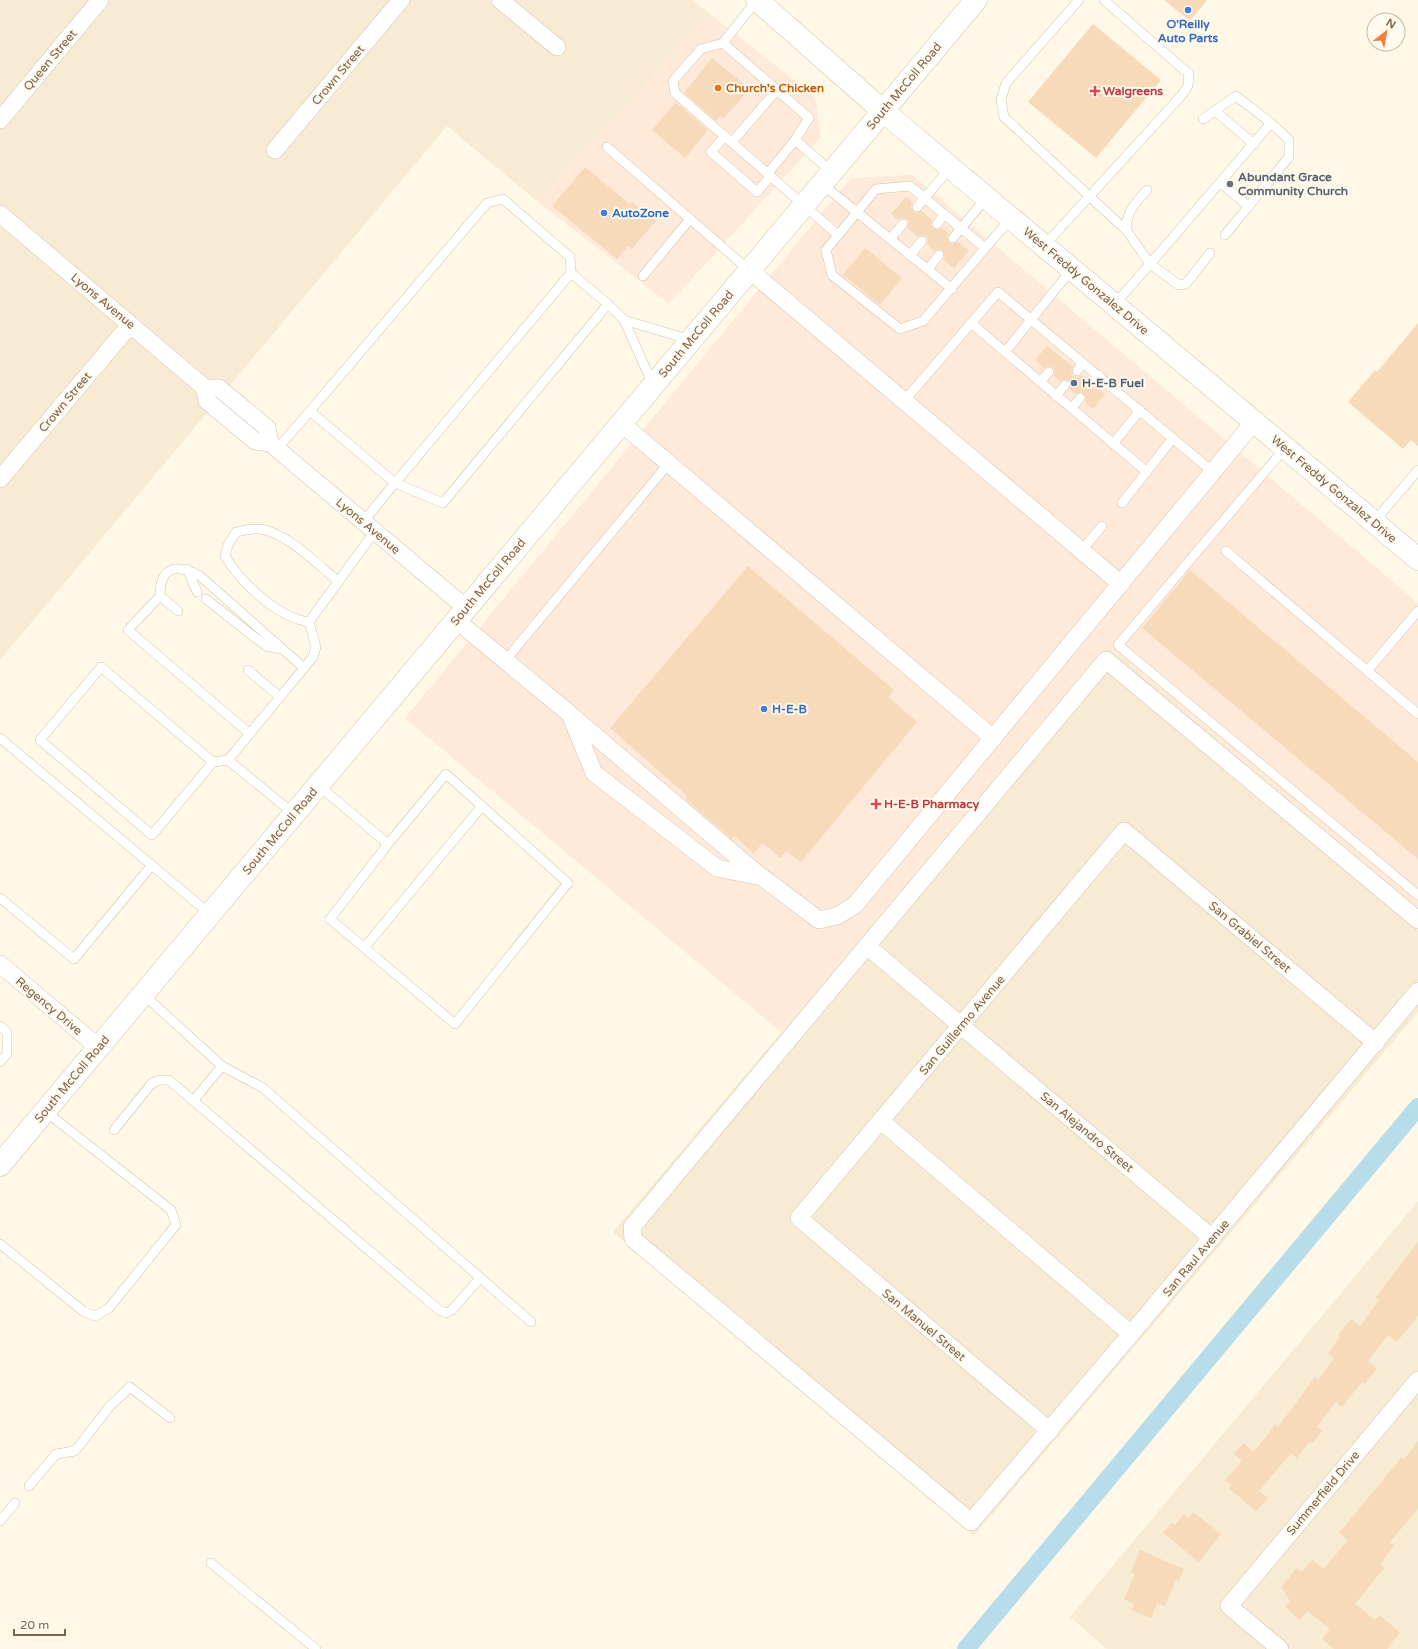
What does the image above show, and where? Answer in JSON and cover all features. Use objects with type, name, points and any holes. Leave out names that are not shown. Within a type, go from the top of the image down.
[{"type":"main road","name":"West Freddy Gonzalez Drive","points":[[757,0],[950,168],[1418,559]]},
{"type":"main road","name":"South McColl Road","points":[[0,1165],[976,0]]},
{"type":"street","name":"Queen Street","points":[[0,120],[100,0]]},
{"type":"street","name":"Crown Street","points":[[276,150],[401,0]]},
{"type":"street","points":[[500,0],[557,48]]},
{"type":"street","name":"Lyons Avenue","points":[[0,214],[205,388],[219,388],[267,428],[274,446],[369,527],[461,614],[505,661],[570,714],[762,877],[819,920],[837,916],[855,905],[1254,422]]},
{"type":"street","points":[[749,270],[1121,584]]},
{"type":"street","name":"Crown Street","points":[[0,479],[130,324]]},
{"type":"street","points":[[621,423],[993,738]]},
{"type":"street","points":[[867,946],[1106,660],[1418,920]]},
{"type":"street","points":[[570,714],[594,773],[717,868],[762,877]]},
{"type":"street","name":"San Guillermo Avenue","points":[[799,1218],[1124,831]]},
{"type":"street","name":"San Grabiel Street","points":[[1124,831],[1376,1043]]},
{"type":"street","name":"San Alejandro Street","points":[[867,946],[1212,1238]]},
{"type":"street","name":"San Raul Avenue","points":[[867,946],[632,1227],[633,1239],[971,1522],[1050,1431],[1418,991]]},
{"type":"street","name":"Regency Drive","points":[[0,964],[98,1047]]},
{"type":"street","points":[[881,1121],[1131,1334]]},
{"type":"street","name":"San Manuel Street","points":[[799,1218],[1050,1431]]},
{"type":"street","name":"Summerfield Drive","points":[[1280,1649],[1229,1606],[1418,1380]]},
{"type":"lane","points":[[757,0],[723,43],[701,50],[673,81],[675,93],[770,174],[838,235]]},
{"type":"lane","points":[[1079,0],[1006,83],[1001,100],[1004,116],[1127,231],[1150,264],[1178,285],[1186,284],[1210,253]]},
{"type":"lane","points":[[1044,246],[1181,96],[1188,86],[1189,74],[1104,0]]},
{"type":"lane","points":[[723,43],[777,90],[809,118],[757,192],[711,152],[729,139],[777,90]]},
{"type":"lane","points":[[1204,119],[1236,96],[1272,123],[1289,140],[1289,157],[1225,235]]},
{"type":"lane","points":[[1215,111],[1254,144]]},
{"type":"lane","points":[[1114,305],[1272,123]]},
{"type":"lane","points":[[795,140],[857,211],[952,289]]},
{"type":"lane","points":[[607,147],[749,270]]},
{"type":"lane","points":[[917,207],[950,168]]},
{"type":"lane","points":[[1221,183],[1248,207]]},
{"type":"lane","points":[[985,248],[910,186],[876,189],[826,250],[832,275],[900,329],[923,321],[952,289],[1011,218]]},
{"type":"lane","points":[[1127,231],[1126,221],[1131,208],[1146,190]]},
{"type":"lane","points":[[953,238],[986,198]]},
{"type":"lane","points":[[274,446],[310,411],[487,203],[503,199],[570,257],[571,272],[395,483],[338,581],[309,622]]},
{"type":"lane","points":[[937,224],[944,215]]},
{"type":"lane","points":[[643,276],[690,219]]},
{"type":"lane","points":[[890,238],[903,224]]},
{"type":"lane","points":[[910,255],[922,241]]},
{"type":"lane","points":[[928,269],[938,255]]},
{"type":"lane","points":[[1005,352],[1072,269]]},
{"type":"lane","points":[[571,272],[624,320],[654,385]]},
{"type":"lane","points":[[904,401],[998,292],[1213,472]]},
{"type":"lane","points":[[310,411],[395,483],[443,503],[608,304]]},
{"type":"lane","points":[[624,320],[691,340]]},
{"type":"lane","points":[[971,323],[1147,472]]},
{"type":"lane","points":[[1060,357],[1067,349]]},
{"type":"lane","points":[[1077,370],[1083,363]]},
{"type":"lane","points":[[1040,382],[1049,372]]},
{"type":"lane","points":[[1092,383],[1098,376]]},
{"type":"lane","points":[[1056,396],[1065,385]]},
{"type":"lane","points":[[1072,408],[1080,398]]},
{"type":"lane","points":[[1113,444],[1140,410]]},
{"type":"lane","points":[[1122,503],[1173,438]]},
{"type":"lane","points":[[1106,660],[1286,448]]},
{"type":"lane","points":[[505,661],[669,464]]},
{"type":"lane","points":[[1374,522],[1414,481],[1418,470]]},
{"type":"lane","points":[[1082,550],[1102,526]]},
{"type":"lane","points":[[309,622],[296,620],[281,613],[232,568],[225,556],[228,545],[236,532],[256,528],[269,531],[286,540],[338,581]]},
{"type":"lane","points":[[1226,551],[1418,714]]},
{"type":"lane","points":[[250,734],[128,630],[160,596],[160,585],[167,573],[176,568],[187,569],[200,576],[304,668]]},
{"type":"lane","points":[[187,569],[198,592]]},
{"type":"lane","points":[[160,596],[178,611]]},
{"type":"lane","points":[[206,599],[266,646],[284,650]]},
{"type":"lane","points":[[1368,671],[1418,611]]},
{"type":"lane","points":[[213,762],[101,667],[40,740],[152,834],[213,762],[228,760],[313,657],[316,646],[309,622]]},
{"type":"lane","points":[[1118,645],[1418,895]]},
{"type":"lane","points":[[248,670],[280,697]]},
{"type":"lane","points":[[0,738],[210,914]]},
{"type":"lane","points":[[228,760],[294,814]]},
{"type":"lane","points":[[446,774],[482,806],[568,883],[455,1024],[330,919],[388,844],[446,774]]},
{"type":"lane","points":[[318,785],[388,844]]},
{"type":"lane","points":[[364,948],[482,806]]},
{"type":"lane","points":[[0,898],[74,960],[152,865]]},
{"type":"lane","points":[[143,994],[222,1066],[263,1088],[531,1322]]},
{"type":"lane","points":[[0,1026],[7,1032],[7,1039],[6,1054],[0,1062]]},
{"type":"lane","points":[[194,1101],[222,1066]]},
{"type":"lane","points":[[114,1130],[152,1083],[160,1080],[169,1080],[439,1310],[446,1312],[452,1310],[480,1278]]},
{"type":"lane","points":[[0,1244],[83,1311],[95,1316],[110,1308],[176,1225],[171,1210],[45,1111]]},
{"type":"lane","points":[[29,1486],[56,1454],[75,1452],[110,1406],[130,1387],[170,1418]]},
{"type":"lane","points":[[0,1521],[15,1503]]},
{"type":"lane","points":[[211,1563],[316,1649]]},
{"type":"shaded area","points":[[0,0],[693,0],[710,14],[537,201],[447,126],[0,660]]},
{"type":"shaded area","points":[[710,14],[815,97],[821,137],[669,304],[537,201]]},
{"type":"shaded area","points":[[912,175],[1418,603],[1418,908],[1107,645],[781,1032],[405,718],[851,178]]},
{"type":"shaded area","points":[[1107,645],[1418,908],[1418,1012],[974,1536],[613,1232]]},
{"type":"shaded area","points":[[1418,1201],[1418,1649],[1107,1649],[1070,1617]]},
{"type":"building","name":"O'Reilly Auto Parts","points":[[1164,0],[1207,0],[1190,21]]},
{"type":"building","name":"Walgreens","points":[[1093,24],[1161,80],[1096,158],[1028,102]]},
{"type":"building","name":"Church's Chicken","points":[[712,58],[750,89],[723,119],[720,117],[716,121],[684,93]]},
{"type":"building","points":[[676,102],[708,130],[685,158],[652,130]]},
{"type":"building","name":"AutoZone","points":[[585,167],[630,204],[632,202],[656,221],[632,249],[628,246],[617,259],[552,206]]},
{"type":"building","points":[[906,197],[913,203],[911,206],[913,211],[916,213],[922,211],[932,220],[931,224],[933,228],[937,230],[942,228],[949,234],[947,237],[949,242],[952,244],[958,242],[969,251],[954,268],[943,259],[945,255],[943,251],[939,249],[934,251],[927,245],[928,239],[926,236],[920,235],[918,237],[907,228],[909,222],[907,219],[901,218],[898,220],[891,214]]},
{"type":"building","points":[[865,248],[902,278],[880,305],[843,275]]},
{"type":"building","points":[[1418,323],[1418,446],[1411,440],[1403,449],[1348,402],[1375,370],[1377,372]]},
{"type":"building","points":[[1047,346],[1073,367],[1071,371],[1073,376],[1077,377],[1082,375],[1087,379],[1086,385],[1088,388],[1094,389],[1096,387],[1105,394],[1093,409],[1085,402],[1086,399],[1084,394],[1081,392],[1076,394],[1069,389],[1071,386],[1069,381],[1066,379],[1060,381],[1054,376],[1055,371],[1053,367],[1048,366],[1044,368],[1035,360]]},
{"type":"building","name":"H-E-B","points":[[748,566],[894,690],[888,697],[917,722],[801,862],[786,851],[781,858],[762,843],[754,854],[735,836],[732,839],[685,799],[687,796],[610,728]]},
{"type":"building","points":[[1190,570],[1418,762],[1418,859],[1142,628]]},
{"type":"building","points":[[1418,1242],[1418,1316],[1397,1342],[1388,1335],[1368,1361],[1377,1368],[1365,1384],[1362,1382],[1342,1407],[1336,1402],[1317,1427],[1322,1431],[1313,1443],[1310,1441],[1297,1458],[1291,1453],[1259,1491],[1268,1498],[1256,1511],[1229,1488],[1232,1485],[1225,1480],[1242,1461],[1234,1454],[1244,1443],[1254,1452],[1275,1425],[1278,1427],[1315,1377],[1318,1380],[1334,1358],[1328,1353],[1340,1337],[1338,1335],[1351,1319],[1360,1326],[1379,1300],[1375,1298]]},
{"type":"building","points":[[1418,1441],[1418,1509],[1390,1542],[1394,1546],[1380,1564],[1384,1568],[1355,1604],[1375,1620],[1379,1615],[1400,1632],[1387,1649],[1334,1649],[1322,1639],[1330,1629],[1307,1611],[1300,1620],[1285,1607],[1290,1601],[1281,1587],[1297,1568],[1302,1572],[1312,1560],[1324,1569],[1348,1540],[1339,1533],[1402,1457],[1404,1459]]},
{"type":"building","points":[[1193,1512],[1221,1534],[1199,1562],[1163,1533],[1172,1523],[1175,1525],[1184,1514],[1189,1518]]},
{"type":"building","points":[[1140,1550],[1184,1569],[1179,1581],[1176,1580],[1165,1606],[1157,1603],[1151,1618],[1131,1610],[1134,1604],[1124,1599],[1135,1574],[1131,1572]]},
{"type":"waterway","points":[[966,1649],[1418,1107]]},
{"type":"place","name":"O'Reilly Auto Parts","points":[[1188,10]]},
{"type":"place","name":"Church's Chicken","points":[[718,88]]},
{"type":"place","name":"Walgreens","points":[[1095,91]]},
{"type":"place","name":"Abundant Grace Community Church","points":[[1230,184]]},
{"type":"place","name":"AutoZone","points":[[604,213]]},
{"type":"place","name":"H-E-B Fuel","points":[[1074,383]]},
{"type":"place","name":"H-E-B","points":[[764,709]]},
{"type":"place","name":"H-E-B Pharmacy","points":[[876,804]]}]
